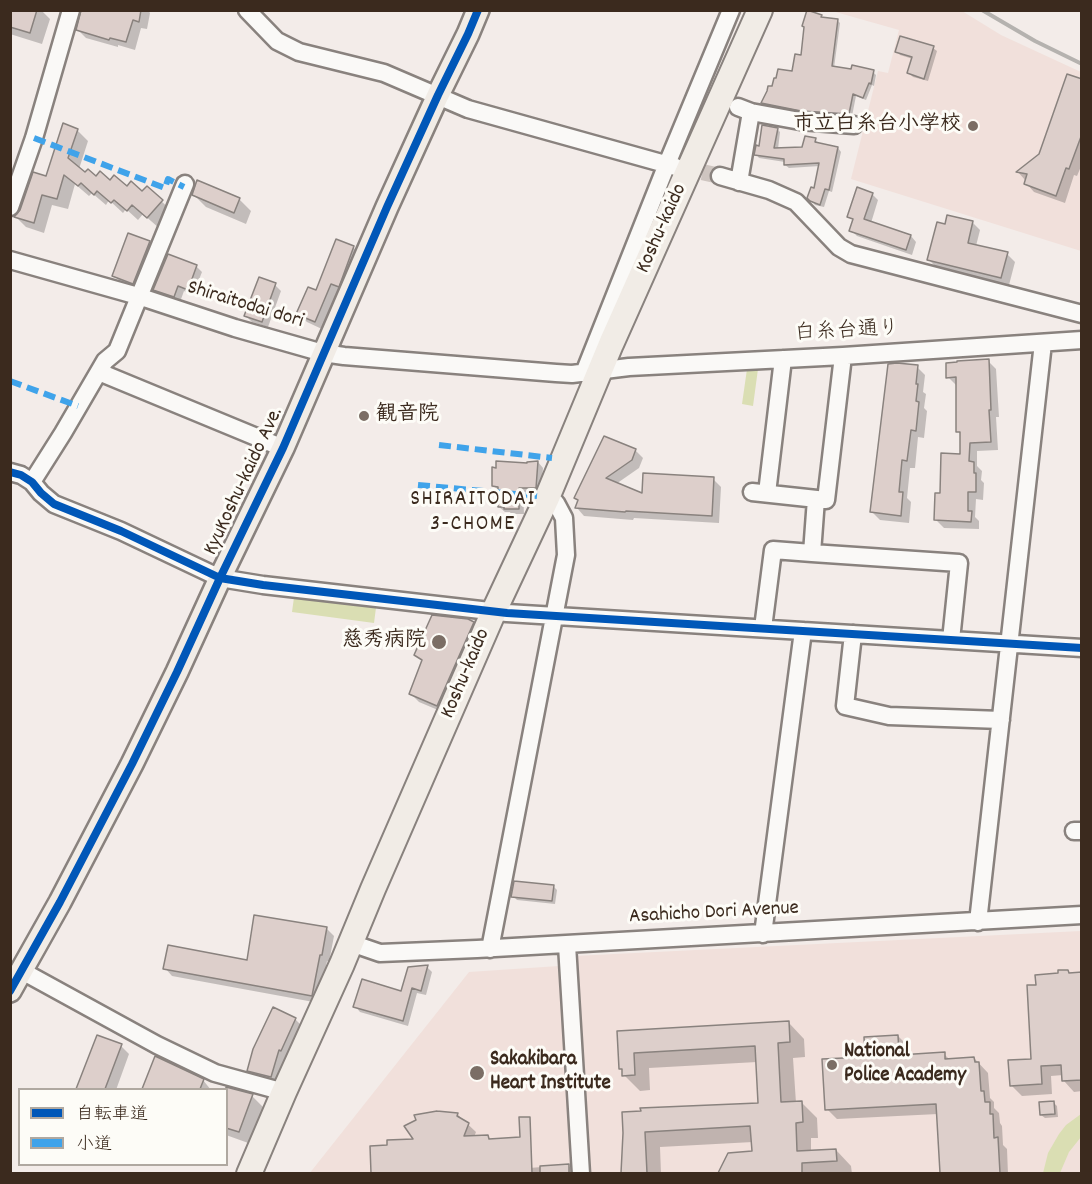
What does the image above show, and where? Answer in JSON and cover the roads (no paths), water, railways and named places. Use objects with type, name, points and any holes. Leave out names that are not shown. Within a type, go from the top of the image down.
[{"type":"highway","name":"Koshu-kaido","points":[[262,1173],[356,945],[501,612],[585,404],[760,10]]},
{"type":"highway","name":"Koshu-kaido","points":[[501,612],[560,510],[600,371],[771,10]]},
{"type":"highway","name":"Koshu-kaido","points":[[249,1173],[284,1092],[356,945]]},
{"type":"main road","name":"KyuKoshu-kaido Ave.","points":[[10,991],[60,902],[132,764],[283,448],[387,207],[478,10]]},
{"type":"street","points":[[10,207],[34,138],[71,10]]},
{"type":"street","points":[[600,371],[671,166],[704,93],[731,10]]},
{"type":"street","points":[[256,14],[277,41],[299,52],[384,73],[468,109],[671,166]]},
{"type":"street","points":[[740,182],[745,110],[800,121],[854,125]]},
{"type":"street","points":[[720,176],[769,190],[796,202],[839,247],[851,254],[1082,314]]},
{"type":"street","points":[[32,482],[105,361],[117,351],[185,184]]},
{"type":"street","name":"Shiraitodai dori","points":[[10,260],[138,296],[235,328],[323,353],[556,373],[600,371]]},
{"type":"street","name":"白糸台通り","points":[[600,371],[1082,340]]},
{"type":"street","points":[[978,922],[1043,343]]},
{"type":"street","points":[[783,359],[760,492],[826,500],[843,356]]},
{"type":"street","points":[[99,372],[283,448]]},
{"type":"street","points":[[10,472],[21,475],[32,482],[40,493],[54,504],[120,531],[220,578],[501,612],[1082,648]]},
{"type":"street","points":[[812,553],[816,499]]},
{"type":"street","points":[[490,949],[566,555],[560,510]]},
{"type":"street","points":[[764,628],[773,550],[959,563],[951,640]]},
{"type":"street","points":[[763,934],[802,631]]},
{"type":"street","points":[[853,634],[845,706],[889,716],[1001,720]]},
{"type":"street","name":"Asahicho Dori Avenue","points":[[356,945],[380,953],[490,949],[1082,915]]},
{"type":"street","points":[[567,945],[581,1173]]},
{"type":"street","points":[[22,970],[157,1045],[215,1073],[284,1092]]},
{"type":"tunnel","points":[[679,167],[720,176]]},
{"type":"railway","points":[[982,10],[1035,41],[1082,64]]},
{"type":"place","name":"市立白糸台小学校","points":[[973,126]]},
{"type":"place","name":"観音院","points":[[364,416]]},
{"type":"place","name":"慈秀病院","points":[[439,642]]},
{"type":"place","name":"National Police Academy","points":[[832,1065]]},
{"type":"place","name":"Sakakibara Heart Institute","points":[[477,1073]]},
{"type":"district","name":"SHIRAITODAI 3-CHOME","points":[[473,514]]}]
